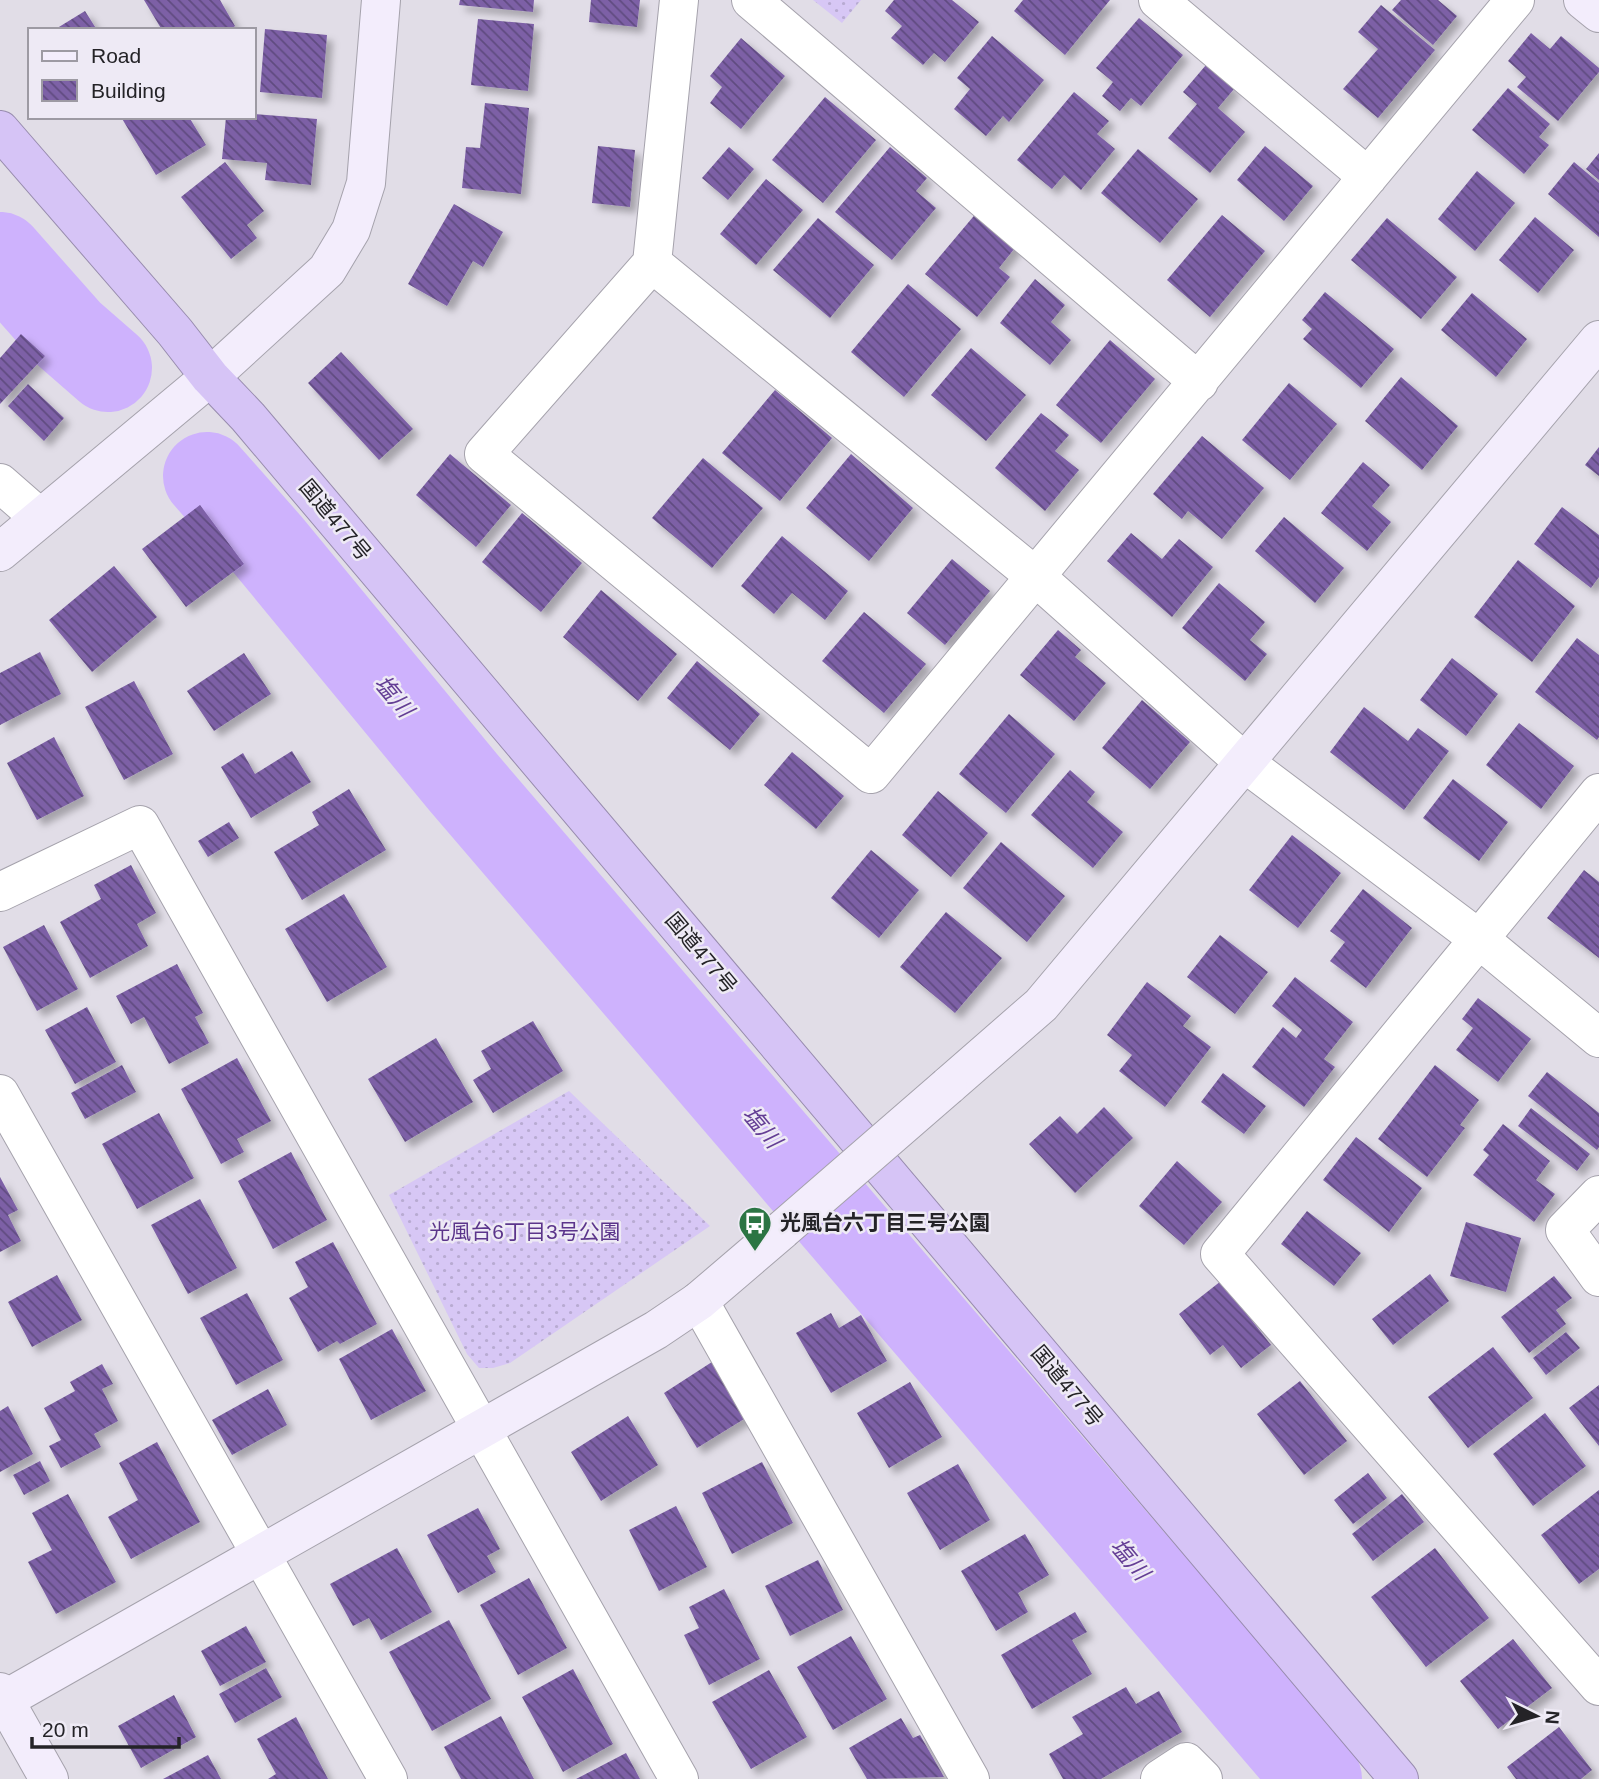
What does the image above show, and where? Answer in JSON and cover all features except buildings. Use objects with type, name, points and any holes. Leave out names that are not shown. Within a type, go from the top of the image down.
[{"type":"highway","name":"国道477号","points":[[0,130],[284,460],[1399,1779]]},
{"type":"street","points":[[0,552],[211,377],[327,270],[351,230],[366,183],[382,0]]},
{"type":"street","points":[[679,0],[652,263],[484,454],[872,774],[1515,0]]},
{"type":"street","points":[[751,0],[1199,382]]},
{"type":"street","points":[[1158,0],[1368,177]]},
{"type":"street","points":[[1583,0],[1599,13]]},
{"type":"street","points":[[652,263],[1036,576],[1245,763],[1479,939],[1599,1038]]},
{"type":"street","points":[[49,1779],[1,1698],[260,1555],[656,1330],[699,1301],[1041,1005],[1599,341]]},
{"type":"street","points":[[0,483],[40,518]]},
{"type":"street","points":[[1599,793],[1220,1254],[1599,1686]]},
{"type":"street","points":[[0,892],[140,825],[679,1779]]},
{"type":"street","points":[[0,1094],[388,1779]]},
{"type":"street","points":[[1599,1195],[1566,1230],[1599,1277]]},
{"type":"street","points":[[699,1301],[970,1779]]},
{"type":"street","points":[[1160,1779],[1186,1762],[1203,1779]]},
{"type":"green space","points":[[813,0],[861,0],[842,23]]},
{"type":"green space","name":"光風台6丁目3号公園","points":[[569,1091],[710,1226],[510,1363],[493,1368],[479,1368],[467,1354],[389,1195]]},
{"type":"waterway","name":"塩川","points":[[0,256],[69,334],[108,368]]},
{"type":"waterway","name":"塩川","points":[[207,476],[267,544],[463,782],[1318,1779]]},
{"type":"place","name":"光風台六丁目三号公園","points":[[755,1253]]}]
